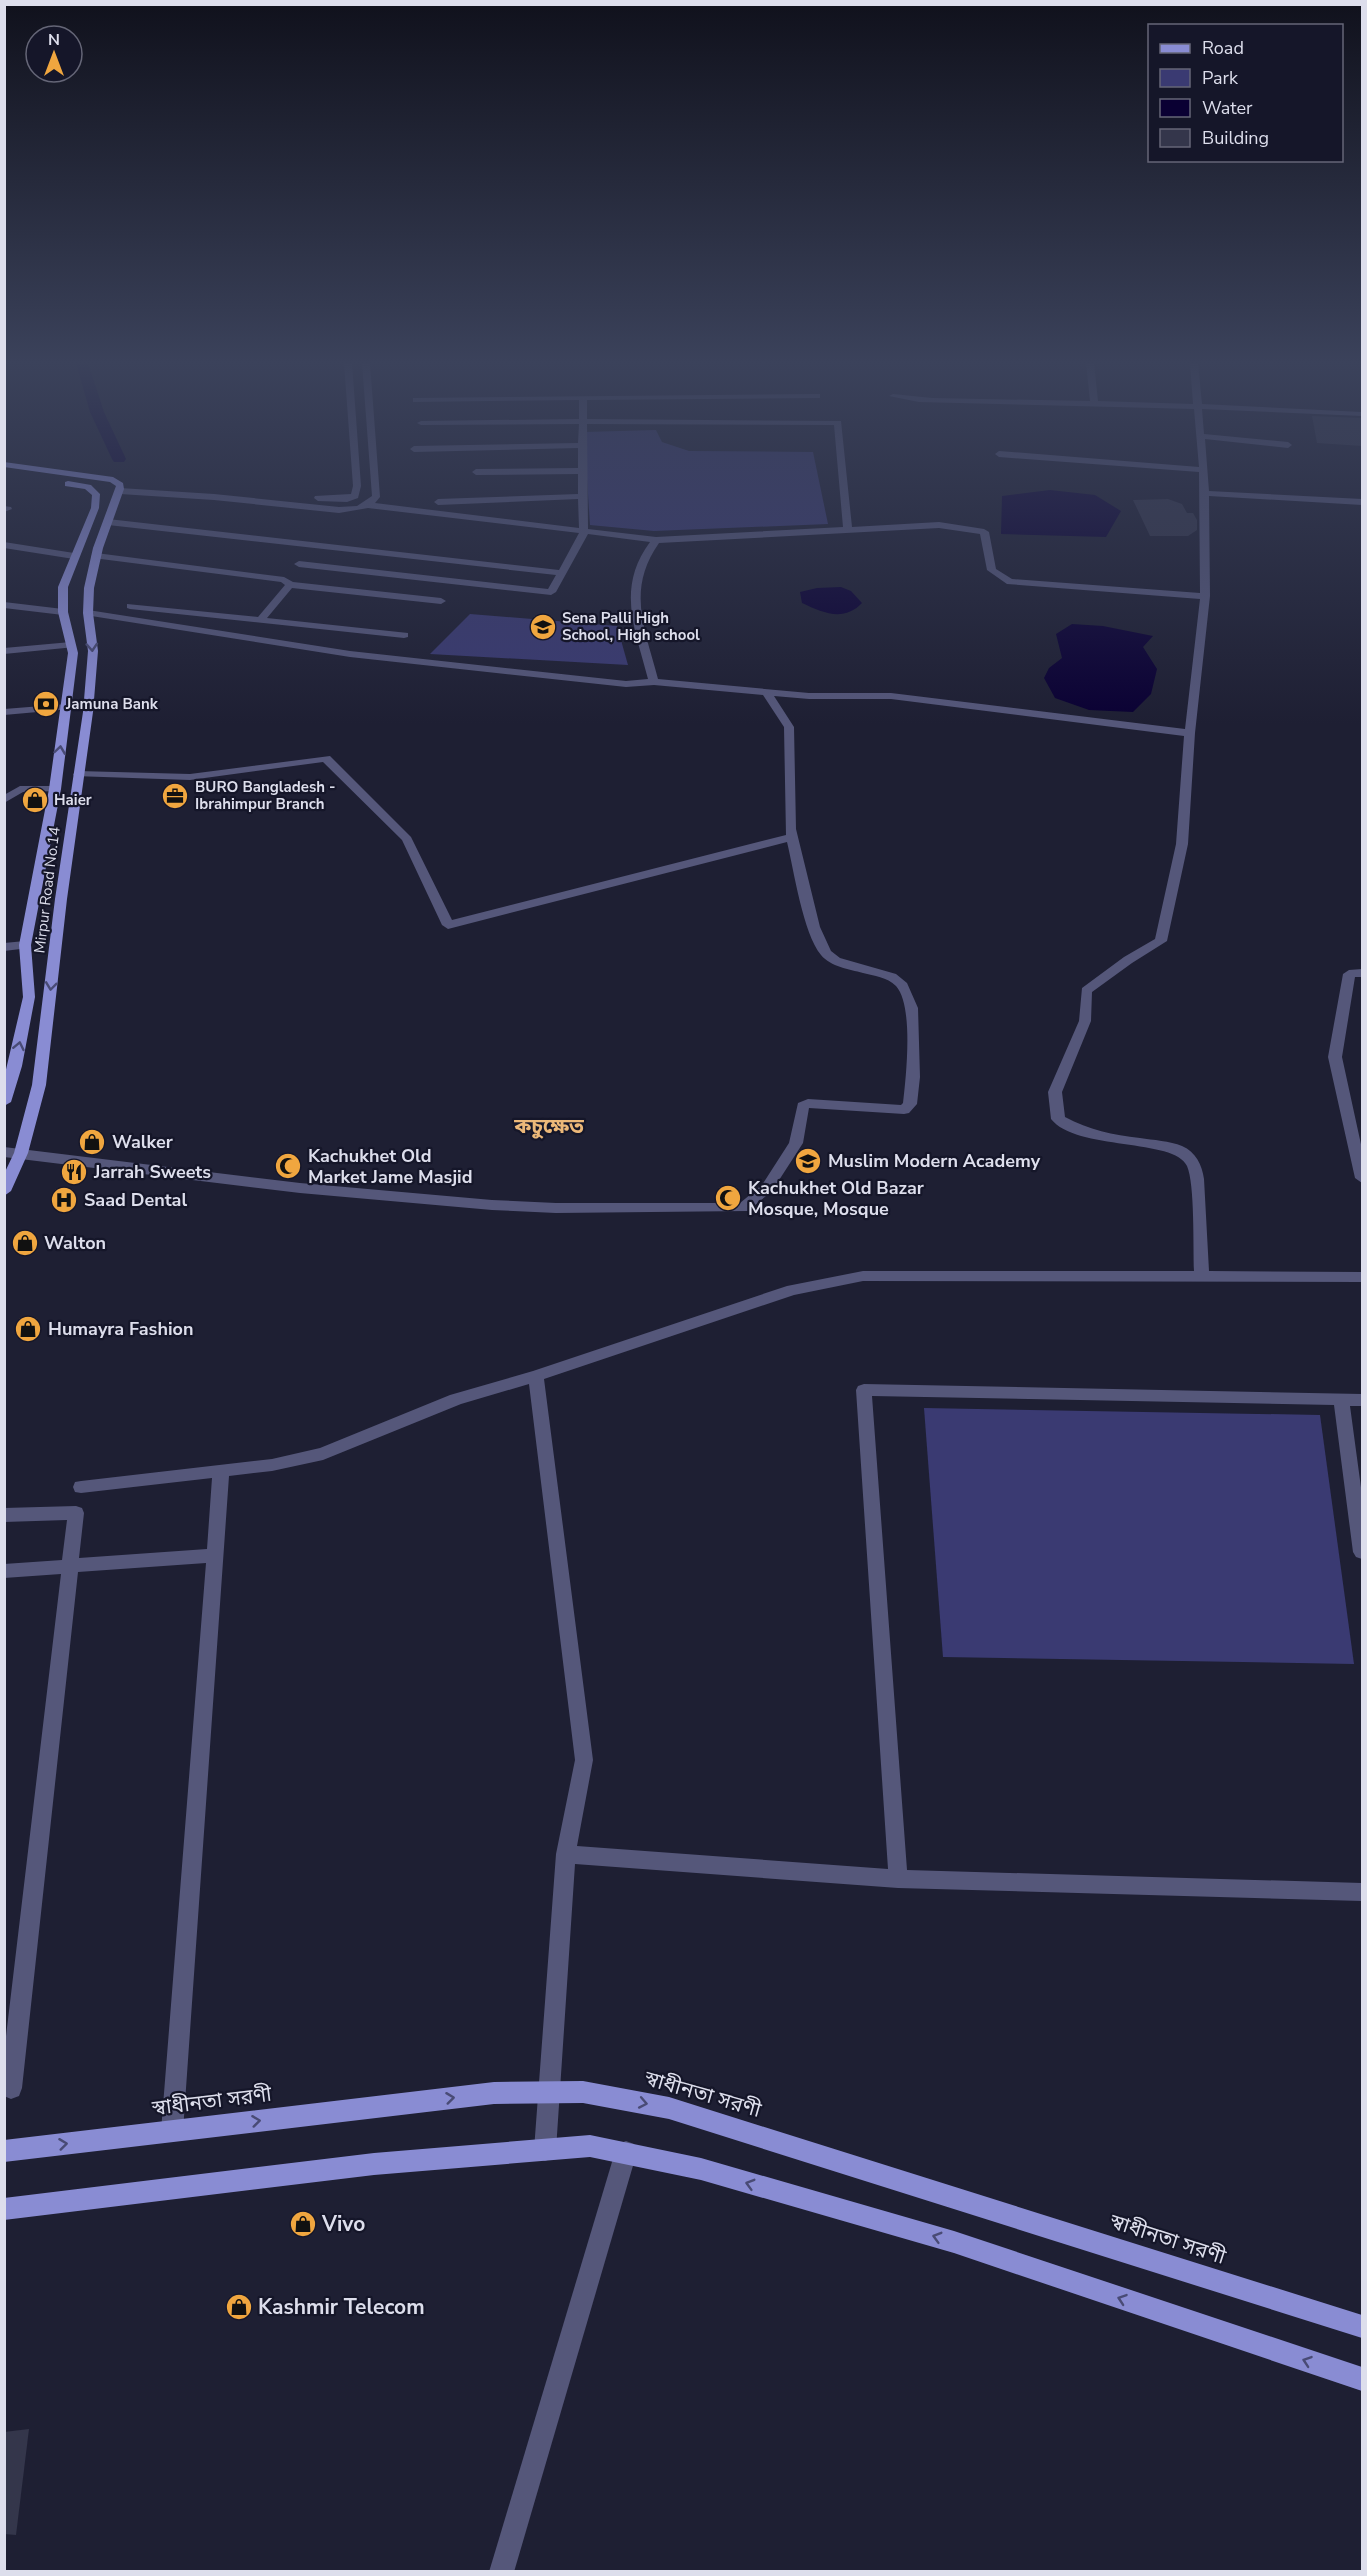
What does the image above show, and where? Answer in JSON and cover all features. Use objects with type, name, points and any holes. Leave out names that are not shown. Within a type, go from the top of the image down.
[{"type":"main road","name":"Mirpur Road No.14","points":[[4,1102],[15,1066],[29,997],[26,945],[55,789],[67,707],[73,653],[63,612],[63,587],[95,508],[96,494],[88,487],[63,483]]},
{"type":"main road","points":[[104,483],[119,486]]},
{"type":"main road","name":"Mirpur Road No.14","points":[[4,1191],[21,1153],[39,1084],[78,774],[88,712],[93,651],[88,613],[89,588],[96,556],[119,486]]},
{"type":"main road","name":"স্বাধীনতা সরণী","points":[[4,2151],[494,2093],[583,2092],[669,2108],[1362,2327]]},
{"type":"main road","points":[[4,2209],[374,2164],[590,2146],[701,2169],[954,2242],[1362,2379]]},
{"type":"street","points":[[119,486],[337,500],[356,496],[356,483]]},
{"type":"street","points":[[368,506],[376,496],[375,483]]},
{"type":"street","points":[[438,502],[582,496],[582,483]]},
{"type":"street","points":[[844,483],[848,530]]},
{"type":"street","points":[[1202,1276],[1197,1179],[1195,1165],[1188,1155],[1177,1149],[1092,1136],[1076,1130],[1058,1119],[1055,1092],[1084,1021],[1086,991],[1128,960],[1161,941],[1182,844],[1190,733],[1205,596],[1204,483]]},
{"type":"street","points":[[119,486],[339,510],[358,510],[368,506],[656,540],[939,525],[984,532],[992,570],[1010,582],[1205,596]]},
{"type":"street","points":[[1205,494],[1362,502]]},
{"type":"street","points":[[299,564],[551,592],[584,533],[582,496],[571,496]]},
{"type":"street","points":[[108,522],[562,573]]},
{"type":"street","points":[[654,682],[640,624],[636,581],[640,565],[656,540]]},
{"type":"street","points":[[5,545],[74,556]]},
{"type":"street","points":[[261,619],[299,564],[317,546]]},
{"type":"street","points":[[96,556],[441,601]]},
{"type":"street","points":[[4,605],[63,612]]},
{"type":"street","points":[[130,606],[404,635]]},
{"type":"street","points":[[88,613],[350,654],[626,684],[654,682],[768,694],[891,696],[1190,733]]},
{"type":"street","points":[[4,651],[71,645]]},
{"type":"street","points":[[4,1152],[300,1188],[492,1205],[556,1208],[743,1208],[767,1188],[796,1143],[803,1106],[808,1103],[904,1110],[910,1104],[913,1077],[912,1008],[903,986],[892,977],[836,962],[826,953],[814,927],[792,837],[789,727],[768,694]]},
{"type":"street","points":[[4,712],[67,707]]},
{"type":"street","points":[[78,774],[190,777],[326,758],[407,839],[448,925],[792,837]]},
{"type":"street","points":[[4,800],[20,789]]},
{"type":"street","points":[[4,790],[55,789]]},
{"type":"street","points":[[4,947],[26,945]]},
{"type":"street","points":[[1362,974],[1349,974],[1335,1057],[1362,1178]]},
{"type":"street","points":[[81,1487],[272,1465],[323,1454],[456,1399],[536,1376],[792,1290],[863,1276],[1362,1277]]},
{"type":"street","points":[[536,1376],[585,1760],[566,1854],[545,2150]]},
{"type":"street","points":[[898,1878],[864,1390],[1362,1400]]},
{"type":"street","points":[[1341,1399],[1362,1552]]},
{"type":"street","points":[[172,2131],[221,1471]]},
{"type":"street","points":[[4,1515],[76,1513],[10,2088]]},
{"type":"street","points":[[4,1571],[215,1555]]},
{"type":"street","points":[[566,1854],[898,1878],[1362,1892]]},
{"type":"street","points":[[501,2571],[626,2152]]},
{"type":"green space","points":[[587,483],[820,483],[828,524],[654,531],[590,525]]},
{"type":"green space","points":[[470,614],[617,626],[628,665],[430,654]]},
{"type":"green space","points":[[924,1408],[1320,1415],[1354,1664],[943,1657]]},
{"type":"water","points":[[1050,490],[1095,495],[1121,511],[1106,537],[1001,534],[1002,496]]},
{"type":"water","points":[[841,587],[851,591],[862,603],[848,612],[833,614],[802,603],[800,592],[817,588]]},
{"type":"water","points":[[1072,624],[1103,626],[1153,636],[1143,647],[1157,669],[1151,694],[1133,712],[1089,710],[1055,698],[1044,678],[1049,668],[1062,658],[1056,634]]},
{"type":"building","points":[[1168,499],[1182,504],[1187,513],[1193,513],[1197,520],[1197,530],[1188,536],[1150,536],[1133,500]]},
{"type":"building","points":[[29,2429],[16,2535],[4,2534],[4,2432]]},
{"type":"place","name":"Sena Palli High School, High school","points":[[543,627]]},
{"type":"place","name":"Jamuna Bank","points":[[46,704]]},
{"type":"place","name":"BURO Bangladesh - Ibrahimpur Branch","points":[[175,796]]},
{"type":"place","name":"Haier","points":[[35,800]]},
{"type":"place","name":"Walker","points":[[92,1142]]},
{"type":"place","name":"Muslim Modern Academy","points":[[808,1161]]},
{"type":"place","name":"Kachukhet Old Market Jame Masjid","points":[[288,1166]]},
{"type":"place","name":"Jarrah Sweets","points":[[74,1172]]},
{"type":"place","name":"Kachukhet Old Bazar Mosque, Mosque","points":[[728,1198]]},
{"type":"place","name":"Saad Dental","points":[[64,1200]]},
{"type":"place","name":"Walton","points":[[25,1243]]},
{"type":"place","name":"Humayra Fashion","points":[[28,1329]]},
{"type":"place","name":"Vivo","points":[[303,2224]]},
{"type":"place","name":"Kashmir Telecom","points":[[239,2307]]},
{"type":"district","name":"কচুক্ষেত","points":[[549,1126]]}]
